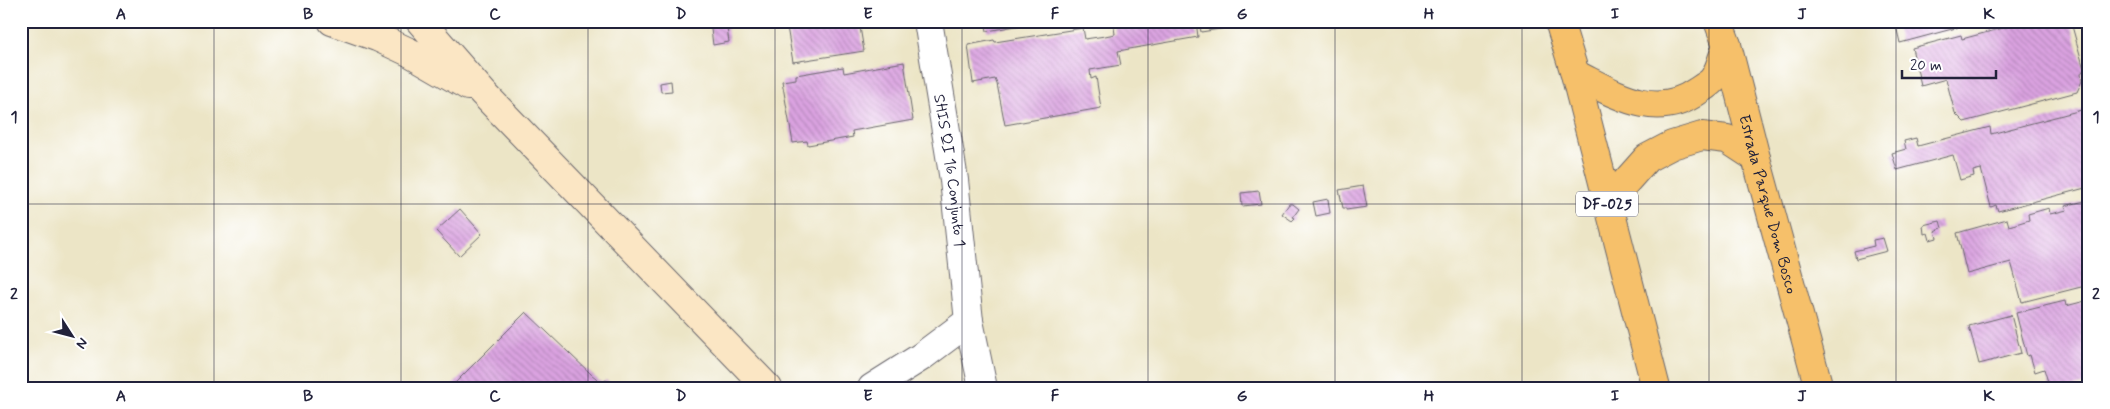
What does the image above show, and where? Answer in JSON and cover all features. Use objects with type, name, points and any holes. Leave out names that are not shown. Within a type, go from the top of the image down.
[{"type":"main road","name":"DF-025","points":[[1559,21],[1575,74],[1656,388]]},
{"type":"main road","points":[[1575,74],[1619,95],[1650,105],[1672,104],[1691,96],[1714,79],[1723,33]]},
{"type":"main road","name":"Estrada Parque Dom Bosco","points":[[1723,33],[1819,388]]},
{"type":"main road","points":[[1607,203],[1647,158],[1672,145],[1702,136],[1727,139],[1756,158]]},
{"type":"street","points":[[332,21],[409,52],[483,94]]},
{"type":"street","points":[[420,21],[483,94],[768,388]]},
{"type":"street","name":"SHIS QI 16 Conjunto 1","points":[[928,21],[954,180],[969,321],[983,388]]},
{"type":"street","points":[[872,388],[921,357],[969,321]]},
{"type":"building","points":[[710,21],[726,21],[729,42],[713,45]]},
{"type":"building","points":[[786,21],[859,21],[864,51],[793,62]]},
{"type":"building","points":[[985,21],[1039,21],[1040,22],[987,31]]},
{"type":"building","points":[[1113,21],[1196,21],[1198,37],[1118,51],[1121,65],[1090,70],[1091,79],[1096,77],[1101,108],[1005,125],[995,79],[973,83],[968,45],[1083,28],[1085,39],[1105,36],[1115,34]]},
{"type":"building","points":[[1199,21],[1232,21],[1233,27],[1201,32]]},
{"type":"building","points":[[1895,21],[1978,21],[1978,22],[1900,43]]},
{"type":"building","points":[[2029,21],[2068,21],[2070,26],[2072,26],[2084,69],[2081,74],[2082,81],[2077,92],[1964,122],[1955,113],[1946,79],[1921,86],[1912,48],[1961,35],[1962,39]]},
{"type":"building","points":[[904,62],[913,120],[852,131],[853,137],[808,145],[807,141],[793,143],[782,81],[796,79],[796,75],[843,67],[844,73]]},
{"type":"building","points":[[671,81],[672,91],[661,92],[660,83]]},
{"type":"building","points":[[2089,108],[2089,187],[1998,211],[1996,205],[1991,207],[1981,169],[1973,171],[1974,176],[1960,180],[1953,155],[1897,170],[1892,153],[1906,149],[1904,141],[1916,138],[1918,146],[1990,127],[1991,134]]},
{"type":"building","points":[[1363,186],[1367,207],[1346,210],[1346,208],[1343,208],[1339,190]]},
{"type":"building","points":[[1259,191],[1261,204],[1242,206],[1241,193]]},
{"type":"building","points":[[1328,199],[1330,213],[1316,216],[1313,202]]},
{"type":"building","points":[[2088,200],[2089,240],[2086,241],[2089,252],[2089,285],[2022,302],[2011,262],[1967,274],[1957,233],[2007,219],[2009,226],[2029,220],[2028,214],[2049,208],[2050,214],[2067,210],[2065,206]]},
{"type":"building","points":[[1289,204],[1293,204],[1299,209],[1292,221],[1282,214]]},
{"type":"building","points":[[460,209],[482,234],[459,256],[436,231]]},
{"type":"building","points":[[1940,221],[1942,228],[1935,231],[1937,238],[1930,240],[1928,233],[1924,234],[1923,225]]},
{"type":"building","points":[[1883,238],[1887,251],[1856,259],[1854,251],[1874,246],[1873,240]]},
{"type":"building","points":[[2089,300],[2089,383],[2070,388],[2050,388],[2044,369],[2035,372],[2030,355],[2027,356],[2016,313],[2065,301],[2066,306]]},
{"type":"building","points":[[526,312],[591,374],[602,383],[606,380],[614,388],[450,388]]},
{"type":"building","points":[[2011,315],[2021,353],[1979,364],[1969,326]]}]
